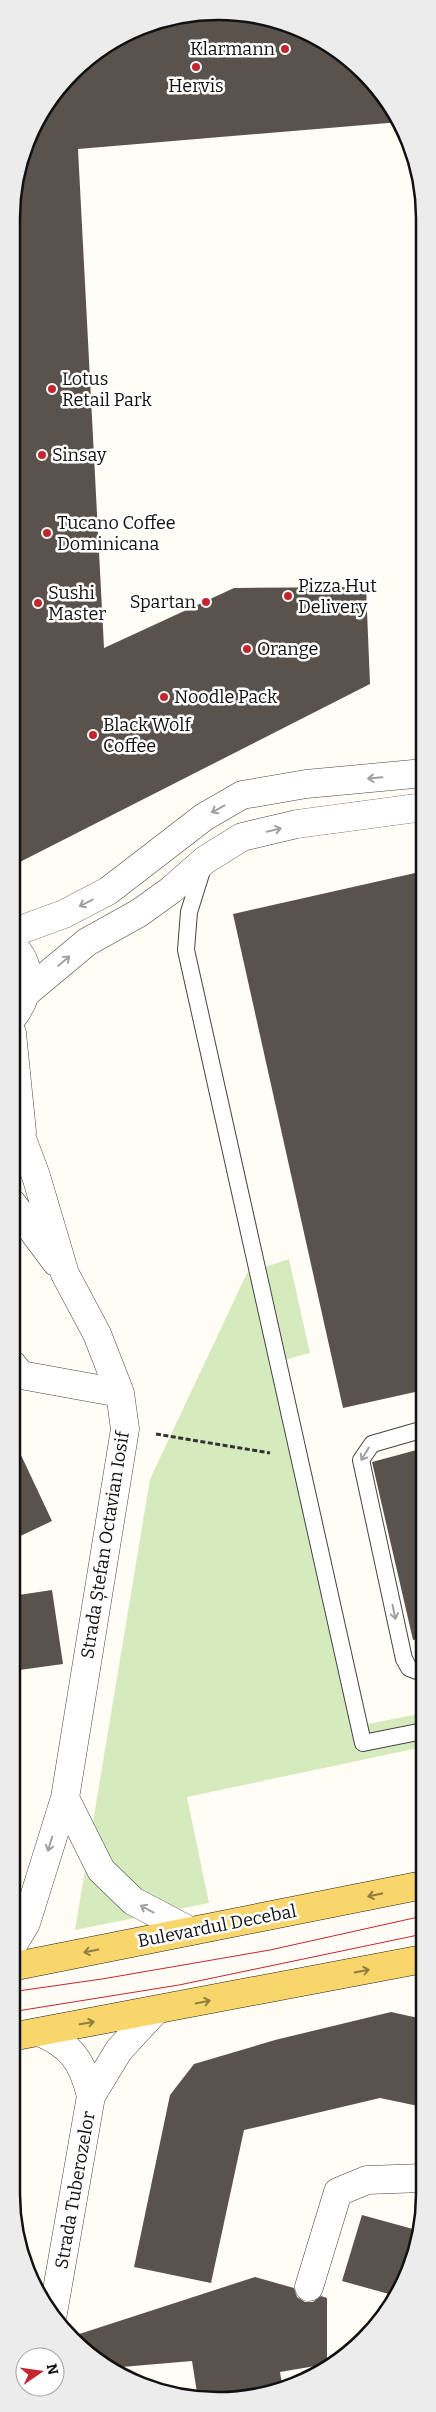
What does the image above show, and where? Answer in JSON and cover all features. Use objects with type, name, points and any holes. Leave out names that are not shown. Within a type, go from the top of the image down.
[{"type":"main road","name":"Bulevardul Decebal","points":[[20,1965],[416,1886]]},
{"type":"main road","points":[[20,2035],[416,1961]]},
{"type":"street","points":[[20,930],[64,914],[108,891],[204,817],[242,795],[306,784],[416,774]]},
{"type":"street","points":[[27,992],[87,942],[139,913],[171,890],[205,860],[242,837],[297,824],[416,808]]},
{"type":"street","points":[[20,955],[24,960],[28,976],[27,992],[20,1008]]},
{"type":"street","name":"Strada Ștefan Octavian Iosif","points":[[20,1110],[23,1138]]},
{"type":"street","name":"Strada Ștefan Octavian Iosif","points":[[20,1131],[65,1274]]},
{"type":"street","name":"Strada Ștefan Octavian Iosif","points":[[20,1214],[65,1274],[97,1334],[120,1393],[125,1429],[65,1798],[26,1923],[20,1934]]},
{"type":"street","points":[[20,1374],[120,1393]]},
{"type":"street","points":[[65,1798],[101,1870],[132,1901],[190,1932]]},
{"type":"street","name":"Strada Tuberozelor","points":[[54,2306],[91,2096],[119,2050],[155,2011]]},
{"type":"street","name":"Strada Tuberozelor","points":[[39,2032],[56,2039],[68,2048],[86,2074],[91,2096]]},
{"type":"street","points":[[310,2287],[338,2192],[367,2180],[416,2178]]},
{"type":"lane","points":[[205,860],[189,912],[186,950],[363,1743],[416,1732]]},
{"type":"lane","points":[[416,1432],[372,1444],[361,1460],[404,1659],[409,1668],[416,1671]]},
{"type":"path","points":[[125,1429],[300,1458]]},
{"type":"green space","points":[[289,1259],[310,1353],[273,1363],[353,1727],[416,1714],[416,1748],[187,1797],[209,1903],[75,1930],[150,1479],[247,1273]]},
{"type":"building","name":"Lotus Retail Park","points":[[205,20],[231,20],[257,24],[294,35],[328,53],[349,69],[375,97],[391,123],[78,149],[104,648],[234,588],[366,587],[370,684],[20,862],[20,205],[24,179],[35,142],[53,108],[69,87],[87,69],[108,53],[142,35],[179,24]]},
{"type":"building","points":[[416,873],[416,1392],[343,1408],[233,914]]},
{"type":"building","points":[[416,1450],[416,1639],[413,1640],[372,1462]]},
{"type":"building","points":[[20,1453],[52,1521],[20,1536]]},
{"type":"building","points":[[52,1590],[63,1664],[20,1670],[20,1595]]},
{"type":"building","points":[[391,2012],[416,2017],[416,2106],[380,2098],[244,2130],[211,2283],[134,2267],[170,2095],[194,2064],[275,2040]]},
{"type":"building","points":[[362,2215],[413,2229],[401,2270],[388,2294],[342,2281]]},
{"type":"building","points":[[255,2277],[294,2288],[297,2297],[305,2302],[313,2302],[321,2296],[327,2298],[327,2360],[315,2366],[280,2372],[282,2381],[257,2388],[231,2392],[197,2391],[192,2361],[122,2367],[97,2351],[78,2334]]},
{"type":"tram line","points":[[20,1991],[102,1979],[270,1950],[416,1918]]},
{"type":"tram line","points":[[20,2011],[179,1985],[416,1935]]},
{"type":"place","name":"Klarmann","points":[[285,49]]},
{"type":"place","name":"Hervis","points":[[196,67]]},
{"type":"place","name":"Lotus Retail Park","points":[[52,389]]},
{"type":"place","name":"Sinsay","points":[[42,455]]},
{"type":"place","name":"Tucano Coffee Dominicana","points":[[47,533]]},
{"type":"place","name":"Pizza Hut Delivery","points":[[288,596]]},
{"type":"place","name":"Spartan","points":[[206,602]]},
{"type":"place","name":"Sushi Master","points":[[38,603]]},
{"type":"place","name":"Orange","points":[[247,649]]},
{"type":"place","name":"Noodle Pack","points":[[164,697]]},
{"type":"place","name":"Black Wolf Coffee","points":[[93,735]]}]
